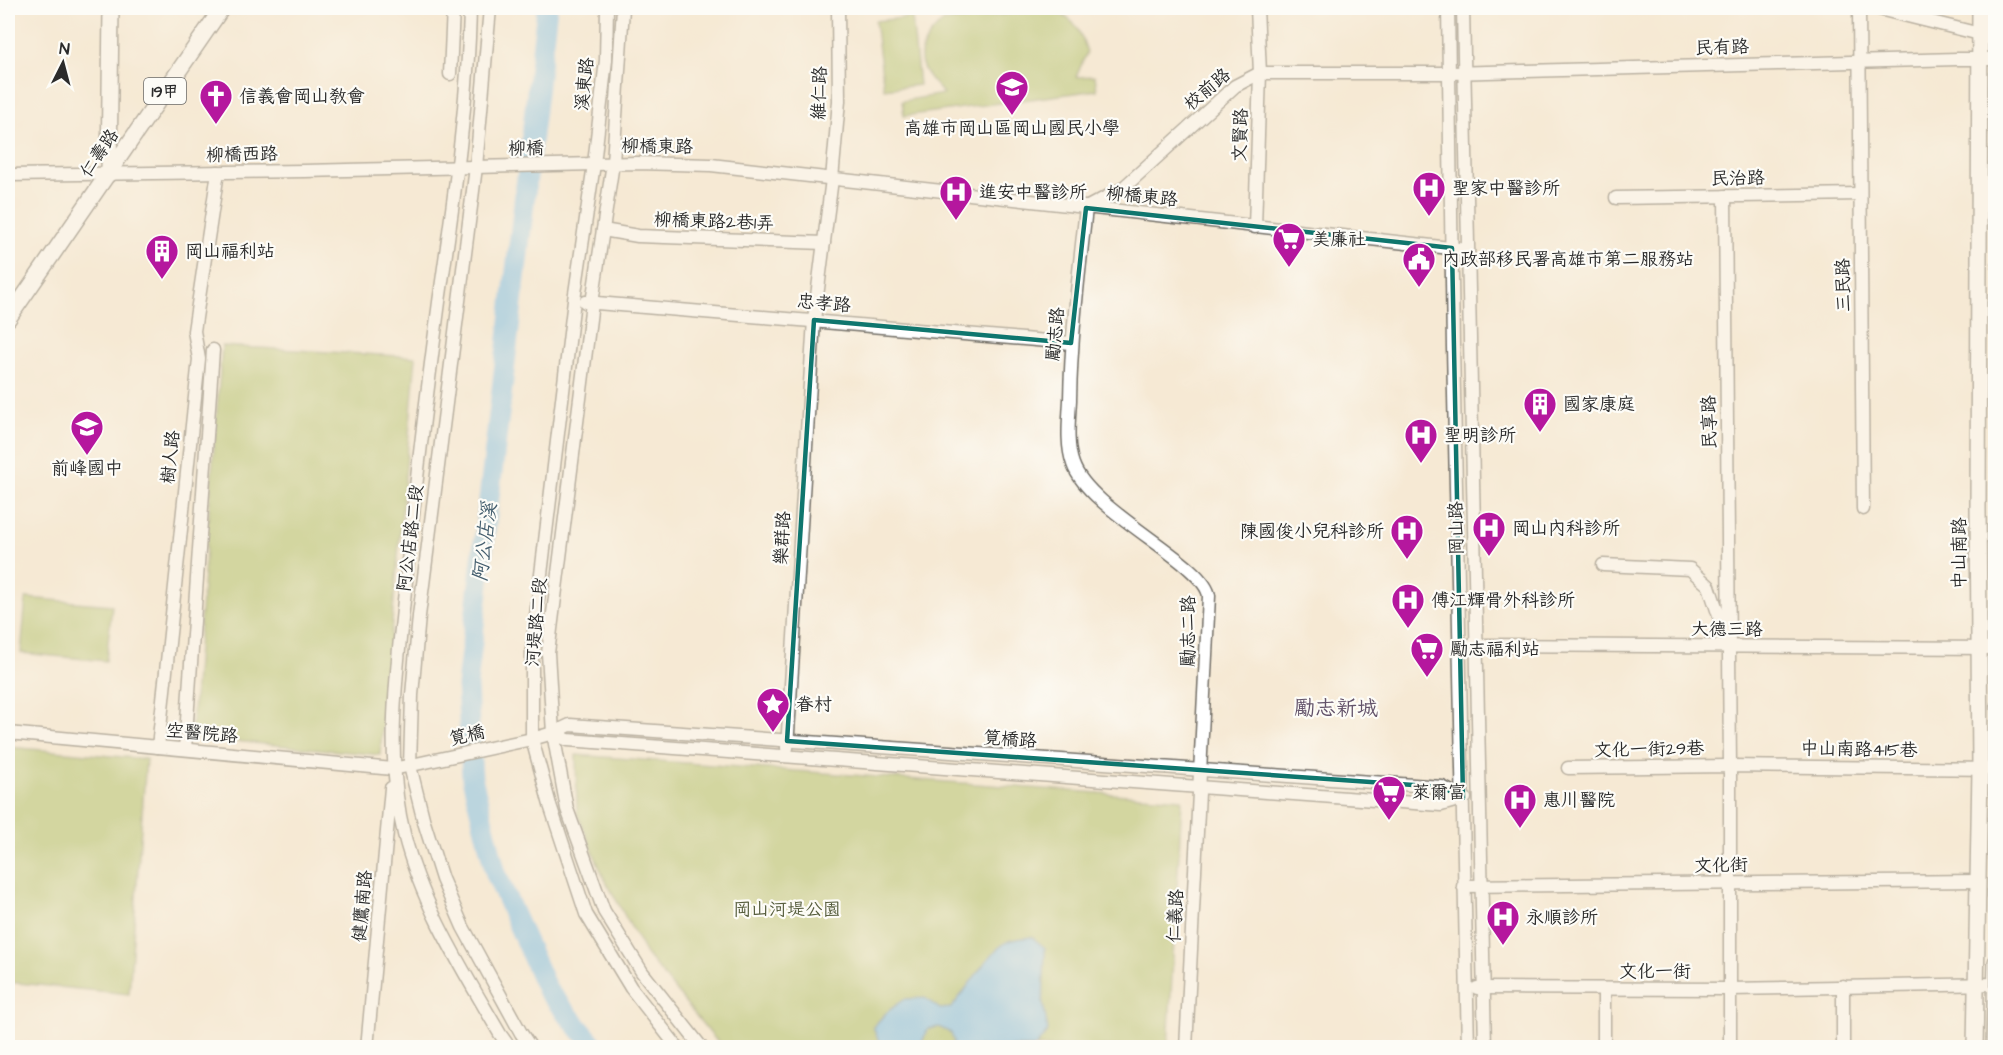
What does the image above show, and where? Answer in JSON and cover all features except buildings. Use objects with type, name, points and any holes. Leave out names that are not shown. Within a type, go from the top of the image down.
[{"type":"main road","points":[[109,174],[111,8]]},
{"type":"main road","name":"仁壽路","points":[[8,319],[222,8]]},
{"type":"main road","name":"中山南路","points":[[1975,1047],[1978,881],[1987,769],[1978,649],[1979,186],[1988,59],[1980,34],[1980,8]]},
{"type":"main road","points":[[1994,1047],[1995,962]]},
{"type":"street","points":[[450,74],[453,8]]},
{"type":"street","name":"阿公店路二段","points":[[470,8],[458,168],[417,476],[401,635],[393,769],[404,834],[422,888],[443,934],[500,1034],[510,1047]]},
{"type":"street","name":"阿公店路二段","points":[[490,8],[476,167],[419,616],[412,695],[410,766],[442,879],[463,927],[520,1033],[531,1047]]},
{"type":"street","name":"溪東路","points":[[594,164],[606,60],[607,8]]},
{"type":"street","name":"溪東路","points":[[613,164],[623,8]]},
{"type":"street","name":"維仁路","points":[[824,243],[838,100],[838,8]]},
{"type":"street","name":"文賢路","points":[[1255,227],[1260,73],[1257,8]]},
{"type":"street","name":"岡山路","points":[[1448,8],[1463,886],[1468,1047]]},
{"type":"street","name":"岡山路","points":[[1463,8],[1485,1047]]},
{"type":"street","name":"三民路","points":[[1859,8],[1863,509]]},
{"type":"street","points":[[1875,8],[1980,34]]},
{"type":"street","name":"民有路","points":[[1450,73],[1988,59]]},
{"type":"street","name":"校前路","points":[[1086,208],[1122,189],[1235,86],[1260,73],[1450,73]]},
{"type":"street","name":"柳橋","points":[[476,167],[578,164]]},
{"type":"street","name":"柳橋東路","points":[[578,164],[711,165],[1452,248]]},
{"type":"street","name":"河堤路二段","points":[[594,164],[574,300],[532,649],[532,739],[550,805],[586,914],[631,988],[678,1047]]},
{"type":"street","name":"河堤路二段","points":[[613,164],[592,303],[548,653],[553,733],[567,809],[604,911],[642,972],[702,1047]]},
{"type":"street","name":"柳橋西路","points":[[8,175],[476,167]]},
{"type":"street","name":"樹人路","points":[[158,747],[199,359],[194,331],[218,172]]},
{"type":"street","points":[[1979,186],[1995,186]]},
{"type":"street","name":"民治路","points":[[1616,198],[1860,194]]},
{"type":"street","name":"民享路","points":[[1725,196],[1729,647]]},
{"type":"street","name":"勵志路","points":[[1072,464],[1069,415],[1071,344],[1086,208]]},
{"type":"street","name":"柳橋東路2巷1弄","points":[[603,230],[638,236],[824,243]]},
{"type":"street","name":"樂群路","points":[[786,757],[814,320],[824,243]]},
{"type":"street","points":[[1452,248],[1468,250]]},
{"type":"street","name":"忠孝路","points":[[574,300],[1071,344]]},
{"type":"street","points":[[185,749],[213,350]]},
{"type":"street","points":[[432,358],[451,361]]},
{"type":"street","name":"勵志二路","points":[[1072,464],[1084,483],[1110,508],[1194,573],[1208,589],[1209,632],[1200,787]]},
{"type":"street","points":[[417,476],[435,478]]},
{"type":"street","points":[[178,556],[198,559]]},
{"type":"street","points":[[1603,565],[1690,569],[1709,586],[1729,647]]},
{"type":"street","name":"大德三路","points":[[1460,645],[1995,648]]},
{"type":"street","name":"文化一街29巷","points":[[1729,647],[1730,1047]]},
{"type":"street","name":"筧橋路","points":[[532,739],[570,725],[1442,787],[1463,798]]},
{"type":"street","name":"空醫院路","points":[[8,733],[393,769]]},
{"type":"street","name":"筧橋路","points":[[553,733],[568,740],[1200,787],[1441,804],[1463,798],[1480,799]]},
{"type":"street","name":"筧橋","points":[[393,769],[532,739]]},
{"type":"street","points":[[1049,776],[1050,759]]},
{"type":"street","name":"文化一街29巷","points":[[1568,768],[1731,766]]},
{"type":"street","name":"中山南路415巷","points":[[1731,766],[1987,769]]},
{"type":"street","name":"健鷹南路","points":[[367,1047],[393,769]]},
{"type":"street","points":[[1356,798],[1357,781]]},
{"type":"street","name":"仁義路","points":[[1186,1047],[1200,787]]},
{"type":"street","name":"文化街","points":[[1463,886],[1978,881]]},
{"type":"street","name":"文化一街","points":[[1467,988],[1604,989],[1995,984]]},
{"type":"street","points":[[1842,986],[1843,1047]]},
{"type":"street","points":[[1604,989],[1604,1047]]},
{"type":"street","points":[[500,1034],[520,1033]]},
{"type":"highlighted area","points":[[1086,208],[1452,248],[1463,798],[1442,787],[787,741],[814,320],[1071,343]]},
{"type":"green space","points":[[1047,9],[1063,15],[1078,29],[1087,52],[1076,77],[1095,76],[1097,90],[904,116],[902,101],[943,94],[925,71],[921,54],[929,36],[943,22]]},
{"type":"green space","points":[[912,17],[919,85],[884,89],[875,21]]},
{"type":"green space","points":[[222,346],[416,357],[380,755],[191,737]]},
{"type":"green space","points":[[26,598],[112,605],[106,661],[21,653]]},
{"type":"green space","points":[[8,747],[146,759],[129,994],[8,982]]},
{"type":"green space","name":"岡山河堤公園","points":[[576,755],[1182,799],[1168,1047],[725,1047],[714,1038],[646,954],[603,876],[577,813]]},
{"type":"water","points":[[1032,937],[1045,948],[1043,1003],[1048,1031],[1035,1047],[951,1047],[954,1042],[951,1033],[939,1027],[928,1029],[922,1042],[925,1047],[881,1047],[873,1027],[904,999],[925,998],[940,1009],[951,1008],[986,961],[1001,946],[1012,940]]},
{"type":"waterway","name":"阿公店溪","points":[[547,8],[467,685],[472,778],[496,874],[547,990],[596,1048]]},
{"type":"railway","points":[[1995,8],[1993,1006],[1995,1048]]},
{"type":"place","name":"高雄市岡山區岡山國民小學","points":[[1012,116]]},
{"type":"place","name":"信義會岡山教會","points":[[216,125]]},
{"type":"place","name":"聖家中醫診所","points":[[1429,217]]},
{"type":"place","name":"進安中醫診所","points":[[956,221]]},
{"type":"place","name":"美廉社","points":[[1289,268]]},
{"type":"place","name":"岡山福利站","points":[[162,280]]},
{"type":"place","name":"內政部移民署高雄市第二服務站","points":[[1419,288]]},
{"type":"place","name":"國家康庭","points":[[1540,433]]},
{"type":"place","name":"前峰國中","points":[[87,456]]},
{"type":"place","name":"聖明診所","points":[[1421,464]]},
{"type":"place","name":"岡山內科診所","points":[[1489,557]]},
{"type":"place","name":"陳國俊小兒科診所","points":[[1407,560]]},
{"type":"place","name":"傅江輝骨外科診所","points":[[1408,629]]},
{"type":"place","name":"勵志福利站","points":[[1427,678]]},
{"type":"place","name":"眷村","points":[[773,733]]},
{"type":"place","name":"萊爾富","points":[[1389,821]]},
{"type":"place","name":"惠川醫院","points":[[1520,829]]},
{"type":"place","name":"永順診所","points":[[1503,946]]},
{"type":"district","name":"勵志新城","points":[[1336,708]]}]
